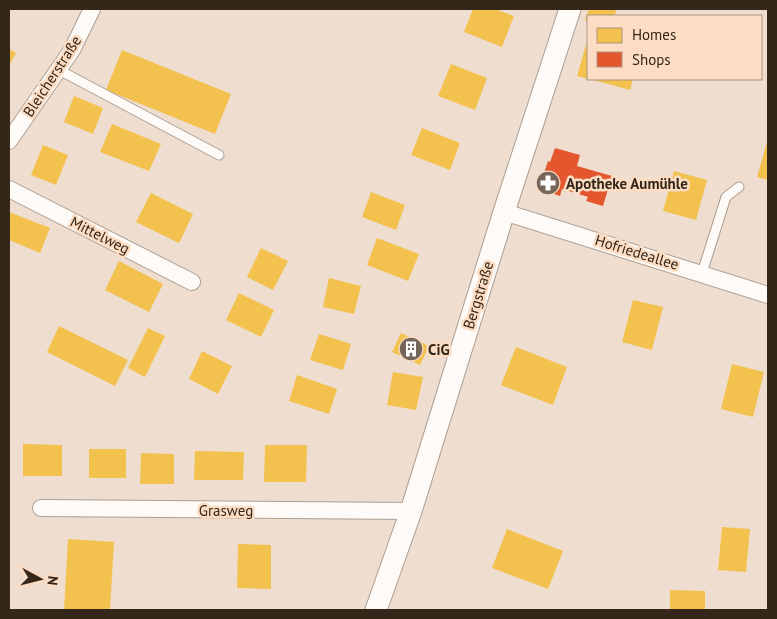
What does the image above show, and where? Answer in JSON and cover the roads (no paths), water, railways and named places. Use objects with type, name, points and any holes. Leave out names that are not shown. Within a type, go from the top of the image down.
[{"type":"street","name":"Bleicherstraße","points":[[9,141],[72,50],[92,9]]},
{"type":"street","name":"Bergstraße","points":[[376,610],[411,511],[504,212],[570,9]]},
{"type":"street","name":"Mittelweg","points":[[9,189],[192,282]]},
{"type":"street","name":"Hofriedeallee","points":[[504,212],[768,295]]},
{"type":"street","name":"Grasweg","points":[[41,508],[411,511]]},
{"type":"lane","points":[[58,70],[219,156]]},
{"type":"lane","points":[[702,273],[726,197],[739,187]]},
{"type":"place","name":"Apotheke Aumühle","points":[[548,183]]},
{"type":"place","name":"CiG","points":[[411,349]]}]
